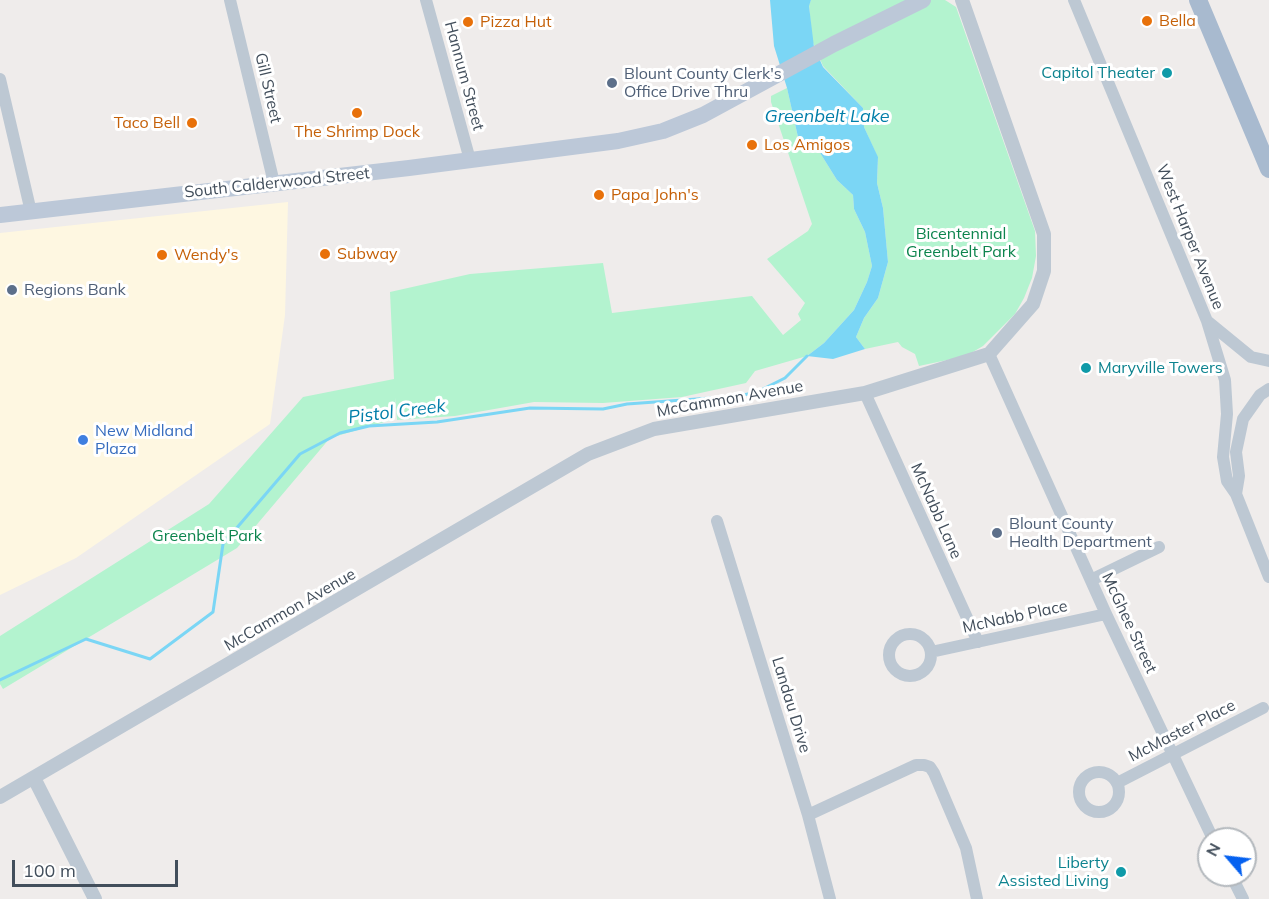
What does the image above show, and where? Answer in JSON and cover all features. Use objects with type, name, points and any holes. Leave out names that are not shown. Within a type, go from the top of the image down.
[{"type":"main road","name":"South Calderwood Street","points":[[0,215],[470,160],[618,141],[663,131],[703,115],[834,44],[922,0]]},
{"type":"main road","points":[[1198,0],[1269,169]]},
{"type":"street","name":"Gill Street","points":[[230,0],[274,183]]},
{"type":"street","name":"Hannum Street","points":[[426,0],[470,160]]},
{"type":"street","points":[[962,0],[1044,234],[1044,271],[1033,304],[989,354]]},
{"type":"street","name":"West Harper Avenue","points":[[1074,0],[1207,321],[1225,380],[1227,414],[1223,457],[1227,481],[1236,494],[1269,577]]},
{"type":"street","points":[[0,79],[31,212]]},
{"type":"street","points":[[1207,321],[1251,357],[1269,361]]},
{"type":"street","name":"McCammon Avenue","points":[[0,797],[588,454],[654,429],[865,393],[989,354]]},
{"type":"street","name":"McGhee Street","points":[[989,354],[1106,614],[1207,827]]},
{"type":"street","name":"West Harper Avenue","points":[[1236,494],[1239,476],[1236,452],[1243,418],[1260,395],[1269,389]]},
{"type":"street","name":"McNabb Lane","points":[[865,393],[978,642]]},
{"type":"street","name":"Landau Drive","points":[[717,521],[808,815],[830,899]]},
{"type":"street","points":[[1091,580],[1159,547]]},
{"type":"street","name":"McNabb Place","points":[[931,652],[1106,614]]},
{"type":"street","name":"McMaster Place","points":[[1117,783],[1263,708]]},
{"type":"street","points":[[808,815],[916,765],[930,767],[966,848],[977,899]]},
{"type":"street","points":[[34,778],[96,899]]},
{"type":"shaded area","points":[[288,202],[285,315],[270,424],[76,558],[0,595],[0,233]]},
{"type":"green space","name":"Bicentennial Greenbelt Park","points":[[811,0],[945,0],[956,7],[1035,231],[1036,256],[1032,278],[1015,314],[983,346],[966,356],[919,366],[915,354],[898,342],[865,349],[856,337],[864,318],[878,298],[888,262],[883,208],[877,183],[878,158],[864,127],[863,108],[823,66],[812,40],[809,5]]},
{"type":"green space","name":"Greenbelt Park","points":[[787,88],[800,146],[817,148],[837,180],[853,195],[854,209],[865,232],[872,266],[854,310],[824,343],[807,356],[755,371],[746,383],[682,397],[603,403],[534,402],[455,416],[397,420],[395,398],[395,419],[330,438],[237,548],[3,689],[0,684],[0,636],[209,504],[303,397],[394,379],[390,292],[470,274],[603,263],[612,313],[752,296],[783,335],[801,320],[798,314],[805,303],[767,259],[808,231],[812,224],[771,102],[771,96]]},
{"type":"water","name":"Greenbelt Lake","points":[[770,0],[811,0],[809,6],[814,47],[823,67],[863,108],[864,127],[878,157],[877,183],[883,208],[888,262],[878,298],[864,318],[856,337],[865,349],[833,359],[807,356],[824,343],[854,310],[872,266],[865,232],[854,209],[853,195],[837,180],[817,148],[808,149],[800,146],[787,88],[774,46]]},
{"type":"waterway","name":"Pistol Creek","points":[[0,680],[86,639],[150,659],[213,612],[223,544],[300,454],[340,433],[369,426],[437,422],[530,408],[603,409],[627,404],[739,396],[757,392],[785,378],[807,356]]},
{"type":"place","name":"Bella","points":[[1147,21]]},
{"type":"place","name":"Pizza Hut","points":[[468,22]]},
{"type":"place","name":"Capitol Theater","points":[[1167,73]]},
{"type":"place","name":"Blount County Clerk's Office Drive Thru","points":[[612,83]]},
{"type":"place","name":"The Shrimp Dock","points":[[357,113]]},
{"type":"place","name":"Taco Bell","points":[[192,123]]},
{"type":"place","name":"Los Amigos","points":[[752,145]]},
{"type":"place","name":"Papa John's","points":[[599,195]]},
{"type":"place","name":"Subway","points":[[325,254]]},
{"type":"place","name":"Wendy's","points":[[162,255]]},
{"type":"place","name":"Regions Bank","points":[[12,290]]},
{"type":"place","name":"Maryville Towers","points":[[1086,368]]},
{"type":"place","name":"New Midland Plaza","points":[[83,440]]},
{"type":"place","name":"Blount County Health Department","points":[[997,533]]},
{"type":"place","name":"Liberty Assisted Living","points":[[1121,872]]}]
